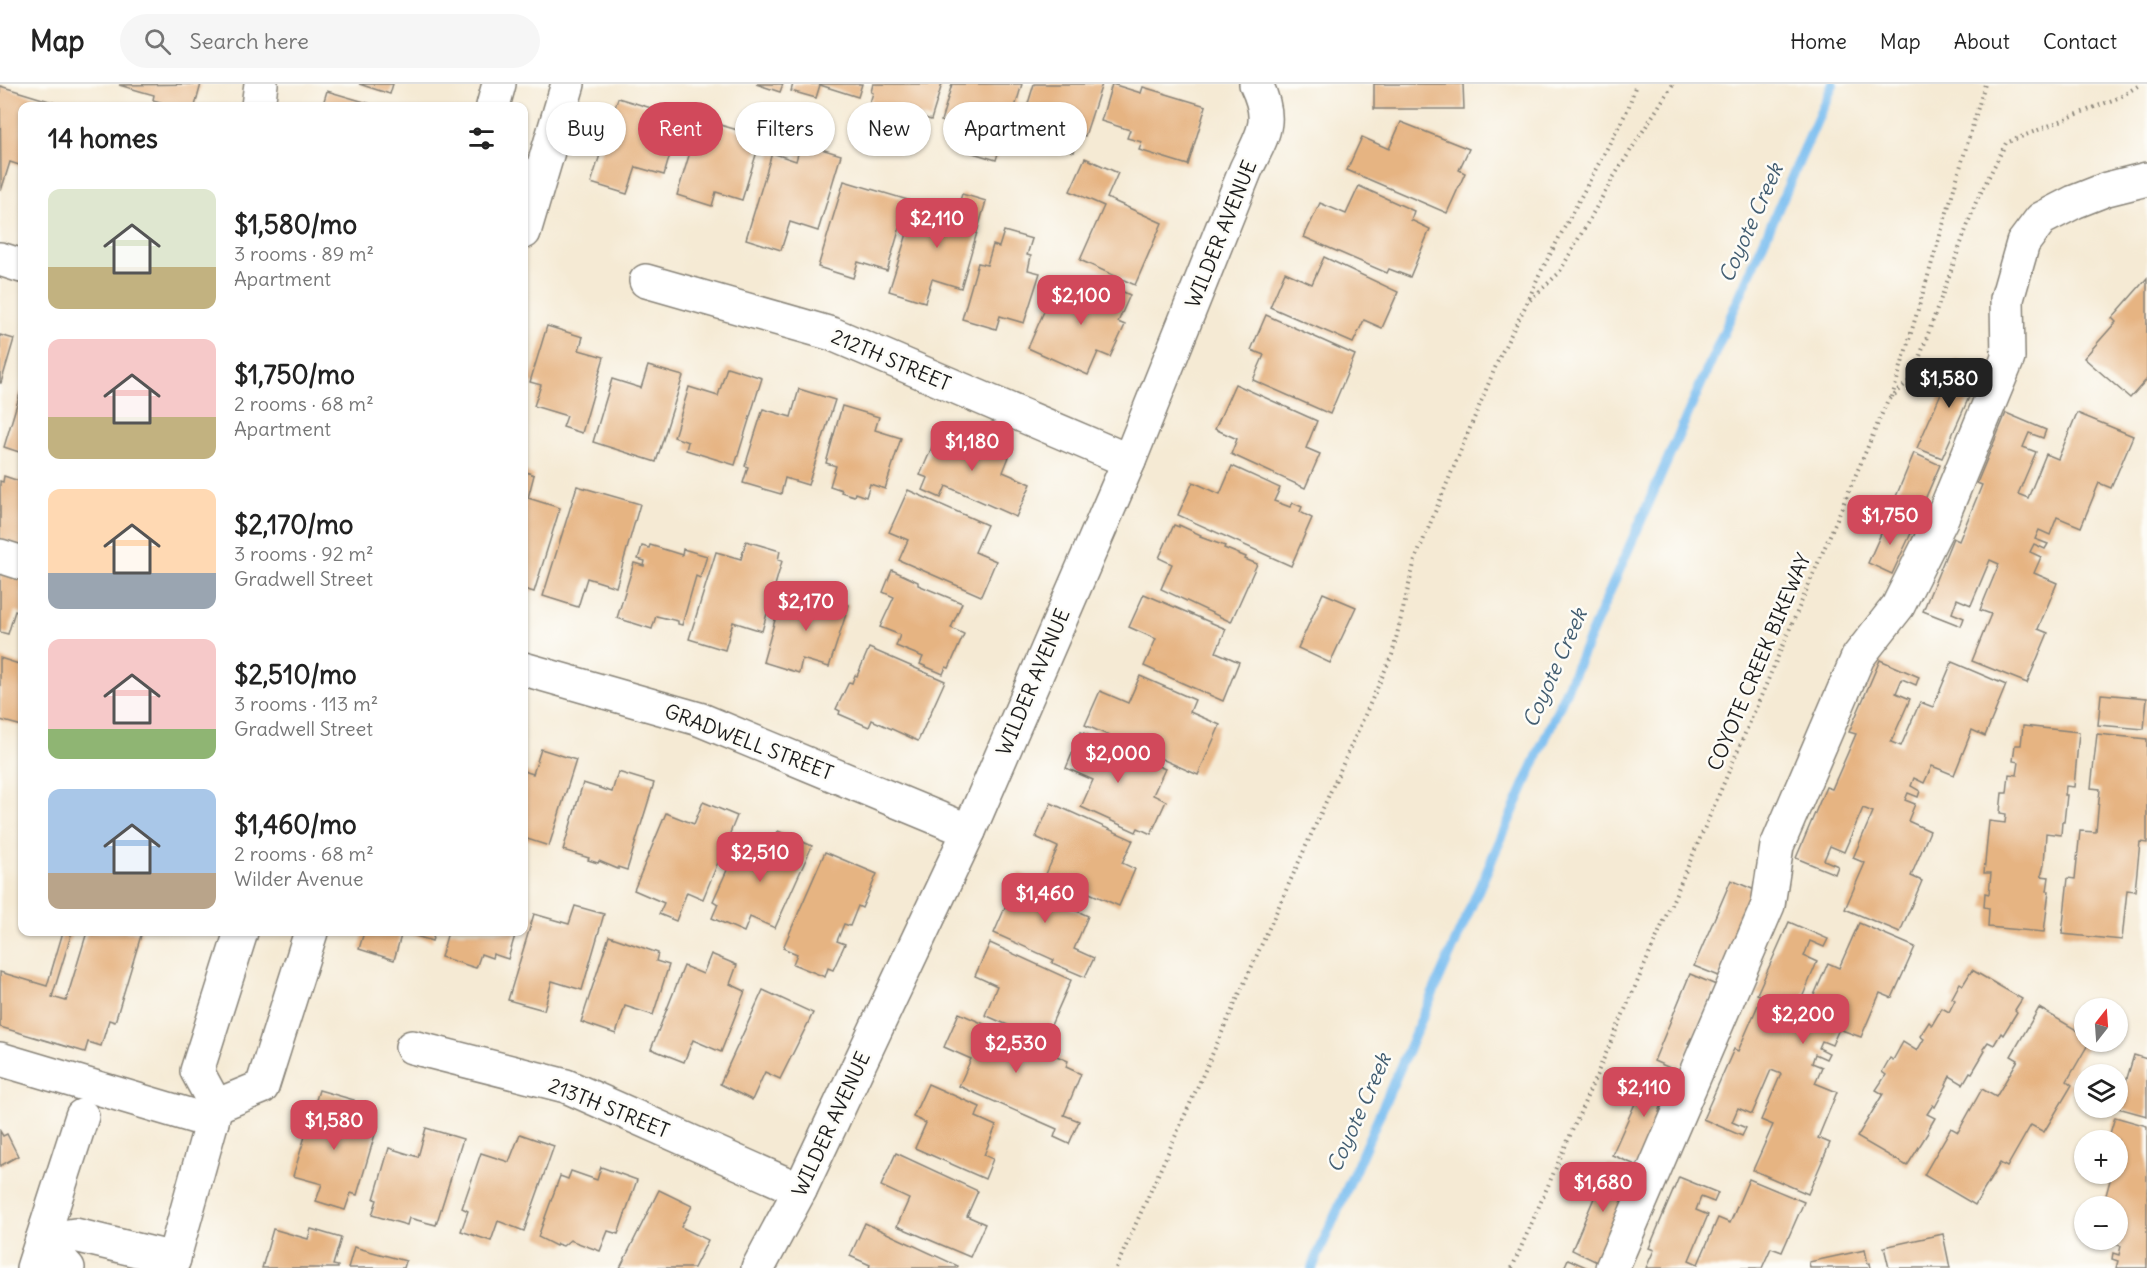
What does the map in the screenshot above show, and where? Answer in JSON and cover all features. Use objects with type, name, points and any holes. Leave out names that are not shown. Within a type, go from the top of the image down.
[{"type":"street","points":[[259,102],[261,84]]},
{"type":"street","points":[[494,102],[499,84]]},
{"type":"street","points":[[528,219],[568,84]]},
{"type":"street","name":"WILDER AVENUE","points":[[758,1268],[800,1190],[969,831],[1129,461],[1246,169],[1264,131],[1265,104],[1256,84]]},
{"type":"street","points":[[1612,1268],[1768,905],[1777,846],[1858,657],[1899,606],[1942,519],[2008,358],[2007,299],[2023,243],[2042,219],[2074,202],[2107,189],[2147,179]]},
{"type":"street","points":[[0,259],[18,265]]},
{"type":"street","name":"212TH STREET","points":[[646,281],[832,334],[1129,461]]},
{"type":"street","points":[[0,556],[18,562]]},
{"type":"street","name":"GRADWELL STREET","points":[[528,670],[699,719],[969,831]]},
{"type":"street","points":[[37,1254],[75,1235],[172,1264],[214,1114],[197,1071],[240,936]]},
{"type":"street","points":[[0,1059],[214,1114],[262,1087],[309,936]]},
{"type":"street","name":"213TH STREET","points":[[412,1047],[566,1086],[800,1190]]},
{"type":"street","points":[[37,1254],[82,1116]]},
{"type":"street","points":[[37,1254],[68,1268]]},
{"type":"path","points":[[1116,1268],[1392,655],[1415,560],[1500,356],[1528,302],[1538,277],[1628,108],[1635,84]]},
{"type":"path","points":[[1528,302],[1559,273],[1613,178],[1673,84]]},
{"type":"path","points":[[1892,398],[1985,84]]},
{"type":"path","name":"COYOTE CREEK BIKEWAY","points":[[1512,1268],[1698,845],[1887,402],[1912,378],[1976,201],[2006,143],[2120,97],[2141,84]]},
{"type":"building","points":[[201,84],[196,102],[160,102],[153,100],[154,95],[119,85]]},
{"type":"building","points":[[359,84],[393,84],[390,94]]},
{"type":"building","points":[[756,84],[783,84],[780,92]]},
{"type":"building","points":[[793,84],[862,84],[858,97],[820,85],[816,98],[791,91]]},
{"type":"building","points":[[873,84],[942,84],[931,120],[931,102],[870,102],[873,93],[871,92]]},
{"type":"building","points":[[952,84],[1022,84],[1017,102],[947,102]]},
{"type":"building","points":[[1034,84],[1102,84],[1087,130],[1087,102],[1028,102]]},
{"type":"building","points":[[1112,84],[1141,93],[1143,87],[1206,106],[1188,165],[1139,150],[1142,142],[1127,138],[1130,130],[1101,121]]},
{"type":"building","points":[[1374,84],[1463,84],[1464,109],[1374,109]]},
{"type":"building","points":[[0,86],[52,102],[18,102],[18,165],[10,162],[1,191]]},
{"type":"building","points":[[327,91],[364,102],[324,102]]},
{"type":"building","points":[[618,98],[638,104],[638,156],[670,156],[664,175],[636,167],[627,194],[591,183],[600,156],[626,156],[626,102],[617,102]]},
{"type":"building","points":[[1401,122],[1469,149],[1459,170],[1465,173],[1447,213],[1347,170],[1362,137],[1389,149]]},
{"type":"building","points":[[723,126],[735,129],[735,156],[756,156],[742,200],[716,192],[712,206],[677,195],[689,156],[723,156]]},
{"type":"building","points":[[835,153],[841,155],[818,231],[790,222],[781,250],[746,239],[771,156],[781,156],[796,161],[797,156],[835,156]]},
{"type":"building","points":[[983,156],[997,156],[996,160]]},
{"type":"building","points":[[1085,158],[1118,173],[1107,198],[1162,223],[1135,285],[1080,260],[1104,206],[1070,191]]},
{"type":"building","points":[[844,181],[908,200],[887,271],[858,262],[853,278],[818,267]]},
{"type":"building","points":[[1359,186],[1414,211],[1411,220],[1430,229],[1410,277],[1389,269],[1387,273],[1304,237],[1320,203],[1346,214]]},
{"type":"building","points":[[962,194],[986,201],[961,288],[932,279],[925,302],[889,291],[916,205],[955,217]]},
{"type":"building","points":[[1004,231],[1032,239],[1027,255],[1031,256],[1028,270],[1040,273],[1024,323],[1000,316],[996,329],[962,319],[978,263],[987,265],[993,245],[999,247]]},
{"type":"building","points":[[1324,257],[1398,292],[1382,328],[1364,320],[1353,343],[1270,307],[1285,272],[1312,284]]},
{"type":"building","points":[[2147,278],[2147,379],[2130,398],[2084,358],[2116,322],[2112,318]]},
{"type":"building","points":[[1097,280],[1130,295],[1118,322],[1125,325],[1110,357],[1098,352],[1088,375],[1028,348],[1052,293],[1060,297],[1065,285],[1090,296]]},
{"type":"building","points":[[1266,315],[1355,355],[1330,414],[1253,380],[1264,355],[1251,350]]},
{"type":"building","points":[[547,326],[583,337],[579,350],[604,357],[582,433],[563,427],[567,416],[534,406],[541,385],[530,382]]},
{"type":"building","points":[[0,335],[14,339],[1,383],[0,383]]},
{"type":"building","points":[[1956,359],[1981,370],[1942,458],[1917,448]]},
{"type":"building","points":[[648,366],[683,376],[656,462],[593,442],[612,379],[641,388]]},
{"type":"building","points":[[727,367],[762,378],[735,465],[686,450],[688,442],[674,437],[689,387],[718,396]]},
{"type":"building","points":[[1235,384],[1317,421],[1306,448],[1320,454],[1305,488],[1231,454],[1237,439],[1215,429]]},
{"type":"building","points":[[799,389],[835,400],[808,485],[785,478],[781,494],[743,483],[748,467],[745,466],[763,409],[791,417]]},
{"type":"building","points":[[18,400],[18,452],[4,447]]},
{"type":"building","points":[[842,406],[879,417],[875,430],[901,438],[885,489],[870,484],[866,497],[855,493],[854,496],[830,486],[836,466],[826,463]]},
{"type":"building","points":[[2006,413],[2046,430],[2043,438],[2029,433],[2023,447],[2036,452],[2018,494],[2028,498],[2046,454],[2058,459],[2077,413],[2133,436],[2111,488],[2099,483],[2081,527],[2057,517],[2050,535],[2039,530],[2035,539],[2048,544],[2045,549],[2034,544],[2030,552],[2041,557],[2034,573],[2057,583],[2038,629],[2048,633],[2027,683],[1972,661],[1991,614],[1980,610],[1999,564],[1990,560],[1971,605],[1957,599],[1952,613],[1964,618],[1961,626],[1923,611],[1953,538],[1959,541],[1982,485],[1977,483]]},
{"type":"building","points":[[942,424],[969,436],[967,439],[1009,457],[1003,472],[1031,484],[1016,517],[946,486],[941,498],[923,490],[928,478],[920,475]]},
{"type":"building","points":[[1914,453],[1940,465],[1915,522],[1890,511]]},
{"type":"building","points":[[1232,466],[1280,488],[1274,501],[1290,507],[1293,503],[1302,507],[1300,512],[1312,518],[1291,566],[1178,515],[1193,482],[1220,494]]},
{"type":"building","points":[[528,473],[534,475],[528,498]]},
{"type":"building","points":[[4,476],[18,481],[18,545],[0,539],[0,481],[3,482]]},
{"type":"building","points":[[577,486],[640,504],[616,587],[587,578],[578,607],[543,596]]},
{"type":"building","points":[[908,490],[987,525],[975,552],[996,561],[981,596],[899,560],[908,540],[889,532]]},
{"type":"building","points":[[528,498],[560,508],[534,592],[528,590]]},
{"type":"building","points":[[1888,518],[1913,529],[1892,574],[1868,563]]},
{"type":"building","points":[[1174,525],[1179,527],[1179,525],[1201,535],[1200,537],[1225,546],[1224,548],[1257,564],[1231,622],[1161,589],[1172,564],[1159,558]]},
{"type":"building","points":[[746,541],[780,551],[778,560],[782,561],[762,631],[733,622],[725,650],[689,639],[716,552],[741,559]]},
{"type":"building","points":[[650,545],[682,555],[683,549],[707,556],[700,578],[696,576],[682,625],[678,624],[678,621],[656,616],[652,629],[617,618],[634,563],[644,566],[645,561],[638,559],[642,546],[649,548]]},
{"type":"building","points":[[892,570],[918,582],[918,585],[962,603],[951,628],[964,634],[949,668],[946,667],[943,674],[920,664],[923,657],[896,646],[900,635],[880,627],[894,597],[883,592]]},
{"type":"building","points":[[0,573],[18,579],[18,612],[15,611],[8,634],[0,632]]},
{"type":"building","points":[[796,590],[849,605],[829,667],[802,659],[799,673],[763,662],[779,606],[790,609]]},
{"type":"building","points":[[1323,593],[1356,607],[1330,663],[1298,648]]},
{"type":"building","points":[[1144,594],[1226,629],[1216,652],[1239,662],[1223,701],[1144,666],[1156,639],[1129,627]]},
{"type":"building","points":[[869,648],[945,681],[918,741],[872,720],[869,727],[839,714],[840,711],[836,709],[849,682],[852,683],[855,675],[857,676]]},
{"type":"building","points":[[0,658],[18,664],[18,725],[0,720]]},
{"type":"building","points":[[1880,660],[1919,677],[1916,685],[1902,679],[1896,693],[1910,699],[1891,742],[1901,746],[1920,702],[1933,707],[1952,662],[2006,685],[1985,736],[1972,730],[1954,775],[1932,766],[1924,783],[1914,778],[1911,786],[1920,791],[1918,797],[1908,793],[1905,800],[1915,804],[1908,821],[1930,831],[1911,876],[1922,881],[1900,932],[1845,909],[1865,863],[1853,858],[1873,812],[1863,808],[1844,852],[1830,846],[1824,860],[1838,866],[1835,874],[1796,858],[1826,787],[1832,789],[1856,734],[1849,732]]},
{"type":"building","points":[[1140,676],[1195,700],[1190,712],[1220,725],[1198,775],[1085,725],[1100,691],[1128,703]]},
{"type":"building","points":[[2101,694],[2147,698],[2144,729],[2098,725]]},
{"type":"building","points":[[2023,726],[2079,732],[2074,787],[2066,786],[2065,795],[2067,795],[2061,835],[2046,833],[2041,876],[2049,877],[2047,891],[2049,891],[2044,932],[1988,927],[1989,908],[1984,907],[1985,893],[1989,894],[1991,873],[1984,873],[1989,821],[2005,823],[2006,814],[2000,813],[2002,793],[2007,793],[2009,774],[2017,775],[2019,762],[2013,761],[2015,745],[2021,745]]},
{"type":"building","points":[[1081,732],[1165,769],[1153,795],[1166,801],[1151,834],[1138,828],[1136,832],[1081,807],[1093,780],[1066,768]]},
{"type":"building","points":[[2097,734],[2147,739],[2147,843],[2140,842],[2135,891],[2127,890],[2122,940],[2062,934],[2068,878],[2075,879],[2080,831],[2096,832],[2100,789],[2091,788]]},
{"type":"building","points":[[541,749],[576,760],[549,846],[528,839],[528,772],[533,774]]},
{"type":"building","points":[[618,772],[654,783],[627,870],[588,860],[589,858],[563,850],[583,783],[612,792]]},
{"type":"building","points":[[703,802],[737,816],[703,899],[687,892],[676,921],[659,914],[664,903],[634,890],[666,813],[694,824]]},
{"type":"building","points":[[1051,803],[1133,840],[1122,863],[1135,869],[1119,906],[1046,874],[1058,847],[1036,837]]},
{"type":"building","points":[[778,831],[812,846],[775,928],[750,917],[744,932],[712,918],[718,904],[713,901],[738,846],[765,858]]},
{"type":"building","points":[[825,852],[877,874],[862,908],[858,906],[850,926],[844,924],[837,941],[845,944],[833,970],[828,968],[825,977],[793,964],[797,954],[783,948]]},
{"type":"building","points":[[1020,873],[1073,897],[1068,907],[1088,916],[1074,949],[1094,958],[1085,977],[1052,963],[1054,960],[994,933]]},
{"type":"building","points":[[1731,880],[1757,891],[1719,976],[1694,966]]},
{"type":"building","points":[[575,906],[604,914],[582,990],[552,981],[544,1010],[508,1000],[534,914],[569,924]]},
{"type":"building","points":[[1789,922],[1828,939],[1824,947],[1810,941],[1804,956],[1817,962],[1799,1005],[1808,1009],[1828,963],[1839,968],[1859,923],[1915,947],[1892,998],[1880,993],[1861,1037],[1839,1029],[1832,1045],[1822,1041],[1819,1048],[1829,1053],[1826,1059],[1815,1054],[1812,1063],[1822,1067],[1815,1083],[1837,1092],[1818,1138],[1830,1143],[1808,1194],[1753,1170],[1773,1125],[1761,1120],[1781,1074],[1771,1070],[1752,1114],[1738,1108],[1732,1122],[1746,1128],[1742,1136],[1703,1119],[1734,1049],[1738,1051],[1762,996],[1757,994]]},
{"type":"building","points":[[62,936],[71,936],[52,997],[66,1001],[86,936],[141,936],[115,1022],[109,1020],[101,1046],[88,1042],[85,1052],[0,1027],[0,972],[47,986]]},
{"type":"building","points":[[363,936],[401,936],[394,960],[359,949]]},
{"type":"building","points":[[416,936],[434,936],[432,941]]},
{"type":"building","points":[[447,936],[515,936],[508,959],[493,954],[492,958],[481,954],[476,968],[441,957]]},
{"type":"building","points":[[609,936],[658,953],[656,961],[669,965],[653,1015],[625,1006],[616,1034],[581,1022]]},
{"type":"building","points":[[990,943],[1071,980],[1044,1041],[985,1015],[997,986],[975,976]]},
{"type":"building","points":[[711,954],[737,965],[730,984],[745,991],[721,1052],[693,1040],[684,1062],[651,1049],[684,966],[703,974]]},
{"type":"building","points":[[1972,970],[2022,999],[2003,1035],[2001,1033],[1994,1045],[1988,1042],[1972,1073],[1970,1072],[1963,1084],[1950,1076],[1935,1107],[1933,1105],[1927,1114],[1935,1118],[1929,1131],[1907,1166],[1857,1137],[1883,1094],[1876,1090],[1886,1075],[1882,1072],[1890,1058],[1893,1060],[1903,1042],[1917,1051],[1924,1039],[1920,1036],[1929,1022],[1932,1025],[1942,1008],[1949,1012],[1955,1000],[1952,998],[1960,983],[1963,985]]},
{"type":"building","points":[[1690,974],[1716,985],[1693,1039],[1691,1038],[1688,1043],[1691,1044],[1679,1072],[1654,1061]]},
{"type":"building","points":[[763,990],[813,1013],[780,1079],[765,1072],[752,1100],[720,1084]]},
{"type":"building","points":[[2039,1008],[2074,1029],[2074,1052],[2084,1052],[2077,1064],[2074,1064],[2074,1069],[2067,1081],[2072,1085],[2044,1132],[2031,1125],[2007,1167],[2000,1163],[1975,1205],[1924,1175],[1951,1128],[1958,1132],[1982,1089],[1996,1097],[2018,1060],[2011,1056]]},
{"type":"building","points":[[959,1013],[1068,1061],[1066,1067],[1081,1074],[1064,1115],[1079,1121],[1069,1144],[1054,1137],[1057,1129],[959,1086],[971,1059],[944,1047]]},
{"type":"building","points":[[2134,1055],[2147,1059],[2147,1116],[2128,1111],[2128,1075]]},
{"type":"building","points":[[1650,1070],[1675,1081],[1664,1107],[1661,1107],[1659,1112],[1661,1112],[1638,1166],[1612,1155]]},
{"type":"building","points":[[928,1084],[980,1107],[976,1117],[996,1126],[984,1155],[993,1159],[985,1179],[915,1148],[926,1123],[913,1117]]},
{"type":"building","points":[[319,1090],[354,1100],[348,1122],[376,1131],[357,1195],[351,1193],[345,1210],[316,1201],[322,1184],[293,1176]]},
{"type":"building","points":[[2115,1118],[2147,1126],[2147,1268],[2116,1268],[2118,1261],[2112,1259],[2113,1253],[2119,1255],[2120,1250],[2128,1250],[2128,1196],[2106,1196],[2109,1184],[2128,1184],[2128,1130],[2111,1130]]},
{"type":"building","points":[[426,1128],[463,1139],[436,1225],[409,1218],[407,1225],[372,1215],[377,1200],[374,1199],[389,1148],[418,1157]]},
{"type":"building","points":[[0,1131],[3,1136],[7,1134],[18,1156],[0,1166]]},
{"type":"building","points":[[520,1134],[554,1146],[524,1231],[498,1221],[491,1241],[461,1231],[468,1211],[462,1208],[481,1153],[509,1162]]},
{"type":"building","points":[[896,1153],[978,1191],[967,1216],[985,1224],[970,1257],[897,1226],[909,1199],[881,1186]]},
{"type":"building","points":[[1608,1165],[1634,1175],[1597,1262],[1572,1250]]},
{"type":"building","points":[[601,1167],[637,1180],[618,1234],[608,1231],[600,1251],[570,1240],[563,1246],[557,1244],[556,1246],[538,1237],[560,1176],[568,1179],[571,1171],[597,1180]]},
{"type":"building","points":[[1679,1177],[1718,1193],[1714,1202],[1701,1197],[1696,1210],[1708,1215],[1689,1260],[1698,1264],[1718,1218],[1730,1223],[1749,1179],[1804,1202],[1782,1252],[1771,1248],[1762,1268],[1646,1268],[1654,1250],[1649,1248]]},
{"type":"building","points":[[659,1190],[692,1206],[681,1227],[708,1240],[694,1268],[620,1268]]},
{"type":"building","points":[[865,1223],[958,1266],[957,1268],[869,1268],[870,1265],[850,1256]]},
{"type":"building","points":[[273,1229],[308,1239],[311,1229],[341,1238],[333,1265],[338,1268],[262,1268]]},
{"type":"building","points":[[1943,1234],[1950,1268],[1889,1268],[1884,1247]]},
{"type":"building","points":[[354,1247],[406,1261],[404,1268],[348,1268]]},
{"type":"building","points":[[1865,1250],[1871,1268],[1810,1268],[1809,1262]]},
{"type":"building","points":[[1568,1259],[1588,1268],[1564,1268]]},
{"type":"waterway","name":"Coyote Creek","points":[[1312,1268],[1833,84]]}]
